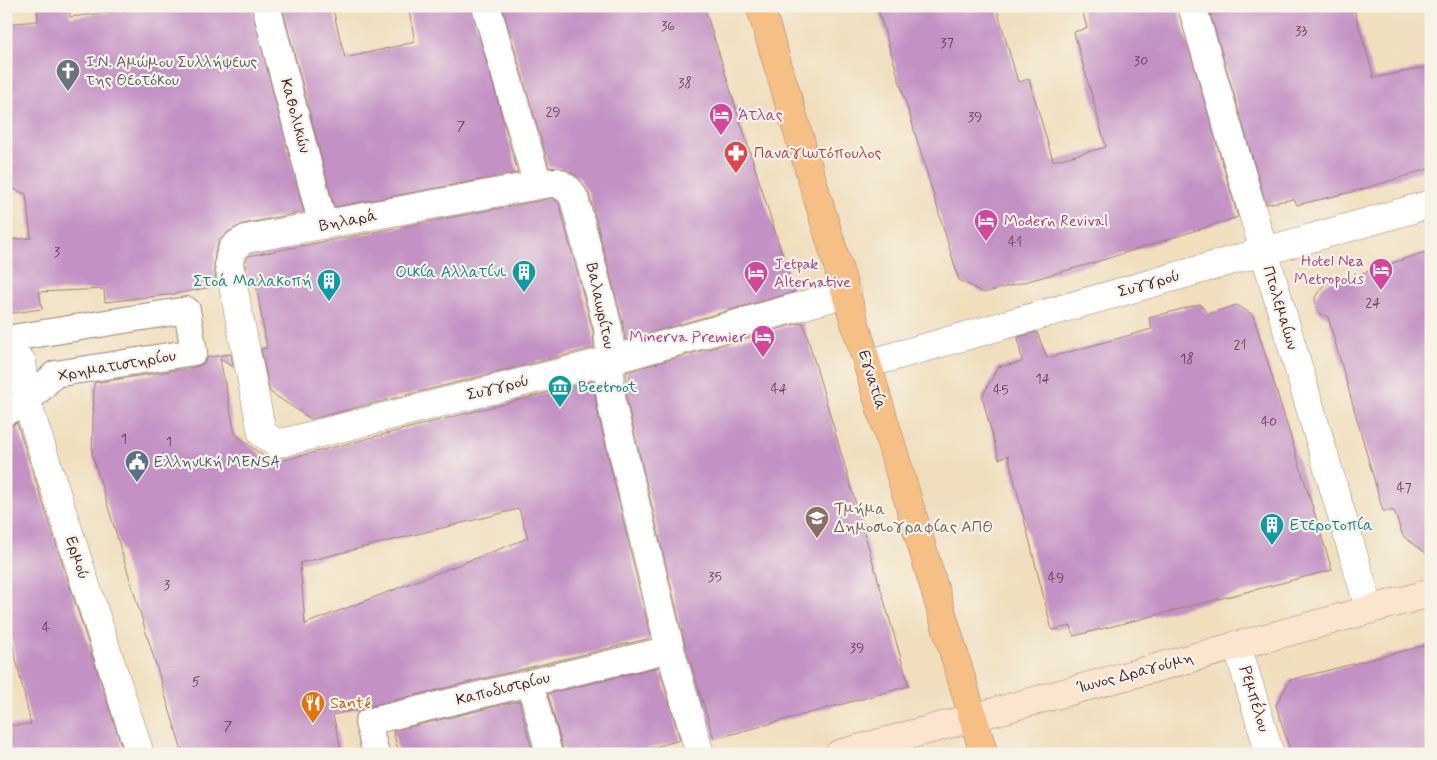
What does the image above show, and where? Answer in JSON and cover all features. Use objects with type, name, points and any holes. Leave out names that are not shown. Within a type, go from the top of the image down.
[{"type":"main road","name":"Εγνατία","points":[[760,6],[984,754]]},
{"type":"main road","name":"Ίωνος Δραγούμη","points":[[839,754],[1369,608],[1431,593]]},
{"type":"street","name":"Καθολικών","points":[[266,6],[323,225]]},
{"type":"street","points":[[486,6],[538,185]]},
{"type":"street","name":"Πτολεμαίων","points":[[1192,6],[1369,608]]},
{"type":"street","name":"Βαλαωρίτου","points":[[538,185],[557,182],[570,191],[574,198],[608,328],[612,360],[609,382],[612,405],[670,649],[700,754]]},
{"type":"street","name":"Βηλαρά","points":[[239,320],[229,265],[232,249],[246,239],[538,185]]},
{"type":"street","name":"Συγγρού","points":[[867,364],[1431,204]]},
{"type":"street","name":"Συγγρού","points":[[239,320],[262,433],[276,442],[285,442],[612,360],[847,293]]},
{"type":"street","name":"Χρηματιστηρίου","points":[[6,339],[187,310],[194,352],[55,374],[17,407]]},
{"type":"street","name":"Ερμού","points":[[14,363],[17,407],[140,754]]},
{"type":"street","name":"Ρεμπέλου","points":[[1237,645],[1270,754]]},
{"type":"street","name":"Καποδιστρίου","points":[[376,754],[368,722],[670,649]]},
{"type":"street","points":[[530,682],[549,754]]},
{"type":"building","points":[[37,6],[69,6],[70,17],[131,10],[130,6],[251,6],[304,212],[243,224],[228,232],[219,241],[215,253],[214,268],[217,286],[175,294],[105,302],[104,289],[39,292],[42,309],[6,314],[6,240],[31,238],[26,194],[6,186],[6,24],[38,21]]},
{"type":"building","points":[[282,6],[332,6],[345,58],[415,42],[408,6],[471,6],[518,173],[334,207]]},
{"type":"building","points":[[502,6],[704,6],[794,292],[625,340],[623,324],[589,194],[579,178],[566,169],[549,167]]},
{"type":"building","points":[[877,6],[996,6],[1018,82],[1029,79],[1053,161],[1106,147],[1074,32],[1087,28],[1081,6],[1177,6],[1238,217],[1090,264],[984,293],[959,280]]},
{"type":"building","points":[[1208,6],[1353,6],[1374,78],[1431,66],[1431,168],[1356,191],[1297,205],[1294,199],[1266,204]]},
{"type":"building","points":[[553,198],[559,204],[593,331],[594,348],[311,419],[270,392],[261,349],[267,348],[255,278],[248,279],[245,264],[248,256]]},
{"type":"building","points":[[1431,250],[1431,557],[1403,536],[1394,511],[1383,511],[1328,317],[1321,314],[1316,308],[1315,297],[1322,287],[1331,281],[1348,278]]},
{"type":"building","points":[[1200,304],[1208,314],[1237,305],[1253,315],[1332,570],[1074,636],[1071,626],[1052,630],[1008,455],[999,459],[982,397],[998,367],[1022,362],[1018,337],[1037,332],[1047,358],[1152,329],[1149,318]]},
{"type":"building","points":[[803,322],[909,686],[714,739],[685,645],[627,402],[626,372]]},
{"type":"building","points":[[231,354],[233,367],[220,359],[235,434],[272,463],[593,381],[597,409],[651,638],[333,715],[342,754],[183,754],[92,454],[94,383],[196,367],[204,363],[208,357]],"holes":[[[519,509],[528,538],[305,624],[300,563]]]},
{"type":"building","points":[[17,423],[124,754],[6,754],[6,726],[31,724],[6,616],[6,427]]},
{"type":"building","points":[[1431,644],[1431,754],[1291,754],[1276,705],[1290,680]]},
{"type":"building","points":[[659,667],[680,740],[630,754],[564,754],[548,694]]},
{"type":"building","points":[[519,701],[533,754],[399,754],[393,731]]},
{"type":"place","name":"I.N. Αμώμου Συλλήψεως της Θεοτόκου","points":[[68,92]]},
{"type":"place","name":"Άτλας","points":[[721,136]]},
{"type":"place","name":"Παναγιωτόπουλος","points":[[736,174]]},
{"type":"place","name":"Modern Revival","points":[[986,242]]},
{"type":"place","name":"Hotel Nea Metropolis","points":[[1381,291]]},
{"type":"place","name":"Οικία Αλλατίνι","points":[[524,293]]},
{"type":"place","name":"Jetpak Alternative","points":[[756,294]]},
{"type":"place","name":"Στοά Μαλακοπή","points":[[329,302]]},
{"type":"place","name":"Minerva Premier","points":[[763,358]]},
{"type":"place","name":"Beetroot","points":[[560,408]]},
{"type":"place","name":"Ελληνική MENSA","points":[[137,483]]},
{"type":"place","name":"Τμήμα Δημοσιογραφίας ΑΠΘ","points":[[817,539]]},
{"type":"place","name":"Ετεροτοπία","points":[[1272,546]]},
{"type":"place","name":"Santé","points":[[313,724]]}]
